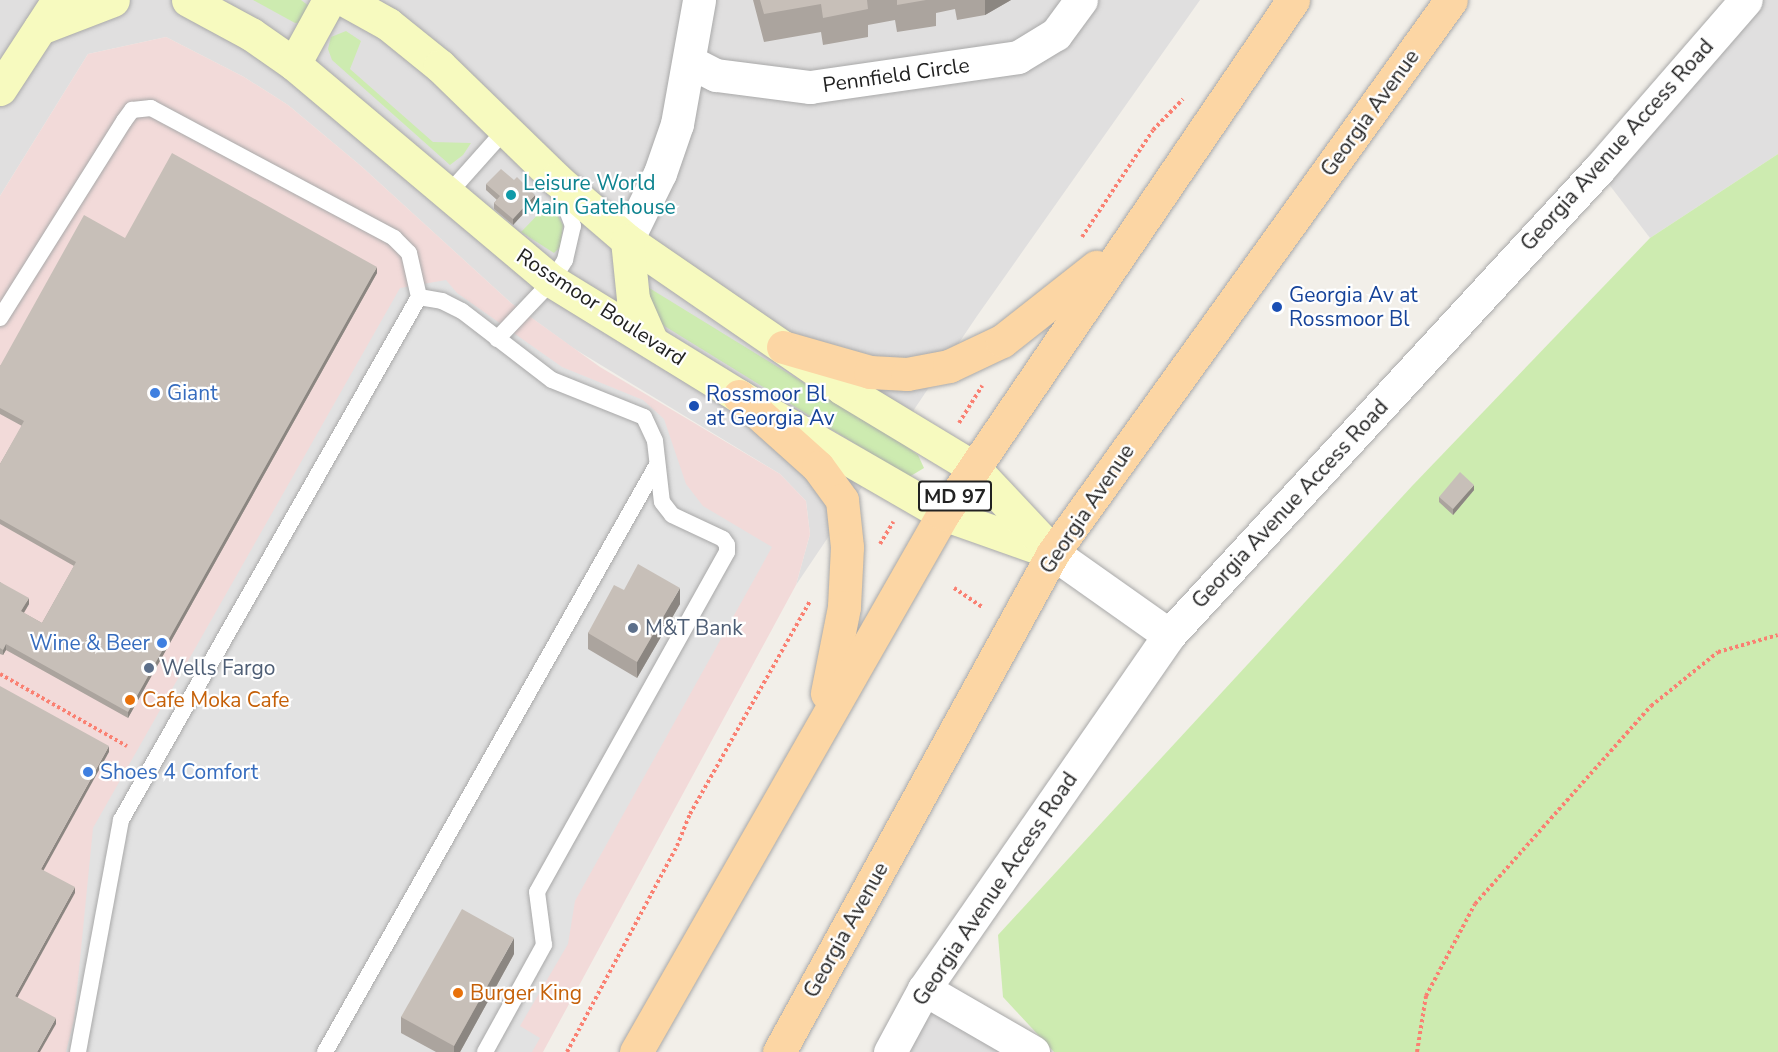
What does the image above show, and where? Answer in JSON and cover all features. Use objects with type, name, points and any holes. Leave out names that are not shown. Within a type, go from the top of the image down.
[{"type":"main road","name":"MD 97","points":[[636,1052],[943,514],[1125,243],[1293,0]]},
{"type":"main road","name":"Georgia Avenue","points":[[779,1052],[1053,553],[1451,0]]},
{"type":"main road","points":[[783,347],[870,372],[907,374],[949,366],[1002,341],[1125,243]]},
{"type":"main road","points":[[739,396],[818,467],[832,482],[842,500],[847,547],[840,639],[832,680],[803,760]]},
{"type":"street","points":[[0,89],[58,0]]},
{"type":"street","points":[[40,28],[113,0]]},
{"type":"street","name":"Rossmoor Boulevard","points":[[187,0],[251,34],[294,64],[552,281],[650,338],[739,396],[943,514],[1053,553]]},
{"type":"street","points":[[294,64],[329,0]]},
{"type":"street","name":"Rossmoor Boulevard","points":[[345,0],[388,24],[431,59],[556,179],[627,240],[842,388],[973,467],[1053,553],[1169,635]]},
{"type":"street","points":[[650,338],[633,299],[627,240],[660,173],[677,124],[690,62],[699,0]]},
{"type":"street","name":"Pennfield Circle","points":[[690,62],[716,75],[810,87],[1018,57],[1056,34],[1081,0]]},
{"type":"street","name":"Georgia Avenue Access Road","points":[[890,1052],[924,989],[1169,635],[1598,170],[1746,0]]},
{"type":"street","points":[[924,989],[1033,1052]]},
{"type":"lane","points":[[0,318],[124,121],[132,110],[151,108],[394,238],[409,253],[419,297],[121,820],[78,1052]]},
{"type":"lane","points":[[448,194],[505,130]]},
{"type":"lane","points":[[497,339],[552,281],[565,260],[573,226],[556,179]]},
{"type":"lane","points":[[419,297],[442,301],[462,311],[552,380],[644,417],[651,427],[662,502],[672,515],[723,539],[727,552],[537,892],[544,945],[485,1052]]},
{"type":"lane","points":[[327,1052],[657,465]]},
{"type":"path","points":[[1076,247],[1153,130],[1187,93]]},
{"type":"path","points":[[956,427],[985,381]]},
{"type":"path","points":[[954,588],[982,607]]},
{"type":"path","points":[[567,1052],[677,846],[690,814],[813,594]]},
{"type":"path","points":[[1417,1052],[1426,996],[1475,904],[1651,706],[1718,652],[1778,635]]},
{"type":"path","points":[[0,674],[127,746]]},
{"type":"shaded area","points":[[0,0],[1200,0],[977,316],[796,585],[810,534],[806,501],[780,474],[573,348],[511,303],[361,166],[288,105],[244,77],[166,37],[88,54],[0,196]]},
{"type":"shaded area","points":[[1746,0],[1778,0],[1778,154],[1650,238],[1598,170]]},
{"type":"shaded area","points":[[166,37],[244,77],[288,105],[361,166],[511,303],[600,367],[780,474],[806,501],[810,534],[796,585],[543,1052],[0,1052],[0,196],[88,54]]},
{"type":"shaded area","points":[[446,280],[457,293],[562,367],[643,400],[664,419],[686,484],[703,506],[772,547],[575,901],[568,944],[520,1026],[540,1038],[532,1052],[66,1052],[74,1020],[93,828],[400,288]]},
{"type":"shaded area","points":[[924,989],[1033,1052],[890,1052]]},
{"type":"green space","points":[[253,0],[301,0],[309,6],[300,23],[295,23]]},
{"type":"green space","points":[[346,31],[361,41],[350,69],[433,142],[471,143],[463,155],[450,165],[332,60],[328,49],[331,37]]},
{"type":"green space","points":[[1778,154],[1778,1052],[1054,1052],[1003,997],[998,935],[1413,485],[1650,238]]},
{"type":"green space","points":[[550,202],[563,225],[560,247],[554,253],[521,232]]},
{"type":"green space","points":[[646,286],[903,444],[918,455],[924,468],[909,477],[666,327],[656,319]]},
{"type":"building","points":[[760,0],[867,0],[868,9],[823,18],[821,4],[764,14]]},
{"type":"building","points":[[897,0],[926,0],[897,5]]},
{"type":"building","name":"Giant","points":[[172,153],[377,267],[128,712],[6,644],[3,650],[0,648],[0,582],[29,598],[21,611],[42,623],[76,562],[0,519],[0,464],[24,421],[0,408],[0,366],[84,215],[125,238]]},
{"type":"building","name":"Leisure World Main Gatehouse","points":[[501,169],[514,180],[517,177],[535,195],[513,219],[494,203],[500,196],[486,184]]},
{"type":"building","points":[[1460,472],[1474,485],[1453,509],[1439,497]]},
{"type":"building","name":"M&T Bank","points":[[638,564],[680,588],[637,662],[588,633],[614,585],[624,590]]},
{"type":"building","points":[[0,686],[109,746],[41,869],[75,887],[15,996],[56,1018],[37,1052],[0,1052]]},
{"type":"building","name":"Burger King","points":[[462,909],[514,938],[454,1046],[401,1017]]},
{"type":"place","name":"Leisure World Main Gatehouse","points":[[511,195]]},
{"type":"place","name":"Georgia Av at Rossmoor Bl","points":[[1277,307]]},
{"type":"place","name":"Giant","points":[[155,393]]},
{"type":"place","name":"Rossmoor Bl at Georgia Av","points":[[694,406]]},
{"type":"place","name":"M&T Bank","points":[[633,628]]},
{"type":"place","name":"Wine & Beer","points":[[162,643]]},
{"type":"place","name":"Wells Fargo","points":[[149,668]]},
{"type":"place","name":"Cafe Moka Cafe","points":[[130,700]]},
{"type":"place","name":"Shoes 4 Comfort","points":[[88,772]]},
{"type":"place","name":"Burger King","points":[[458,993]]}]
